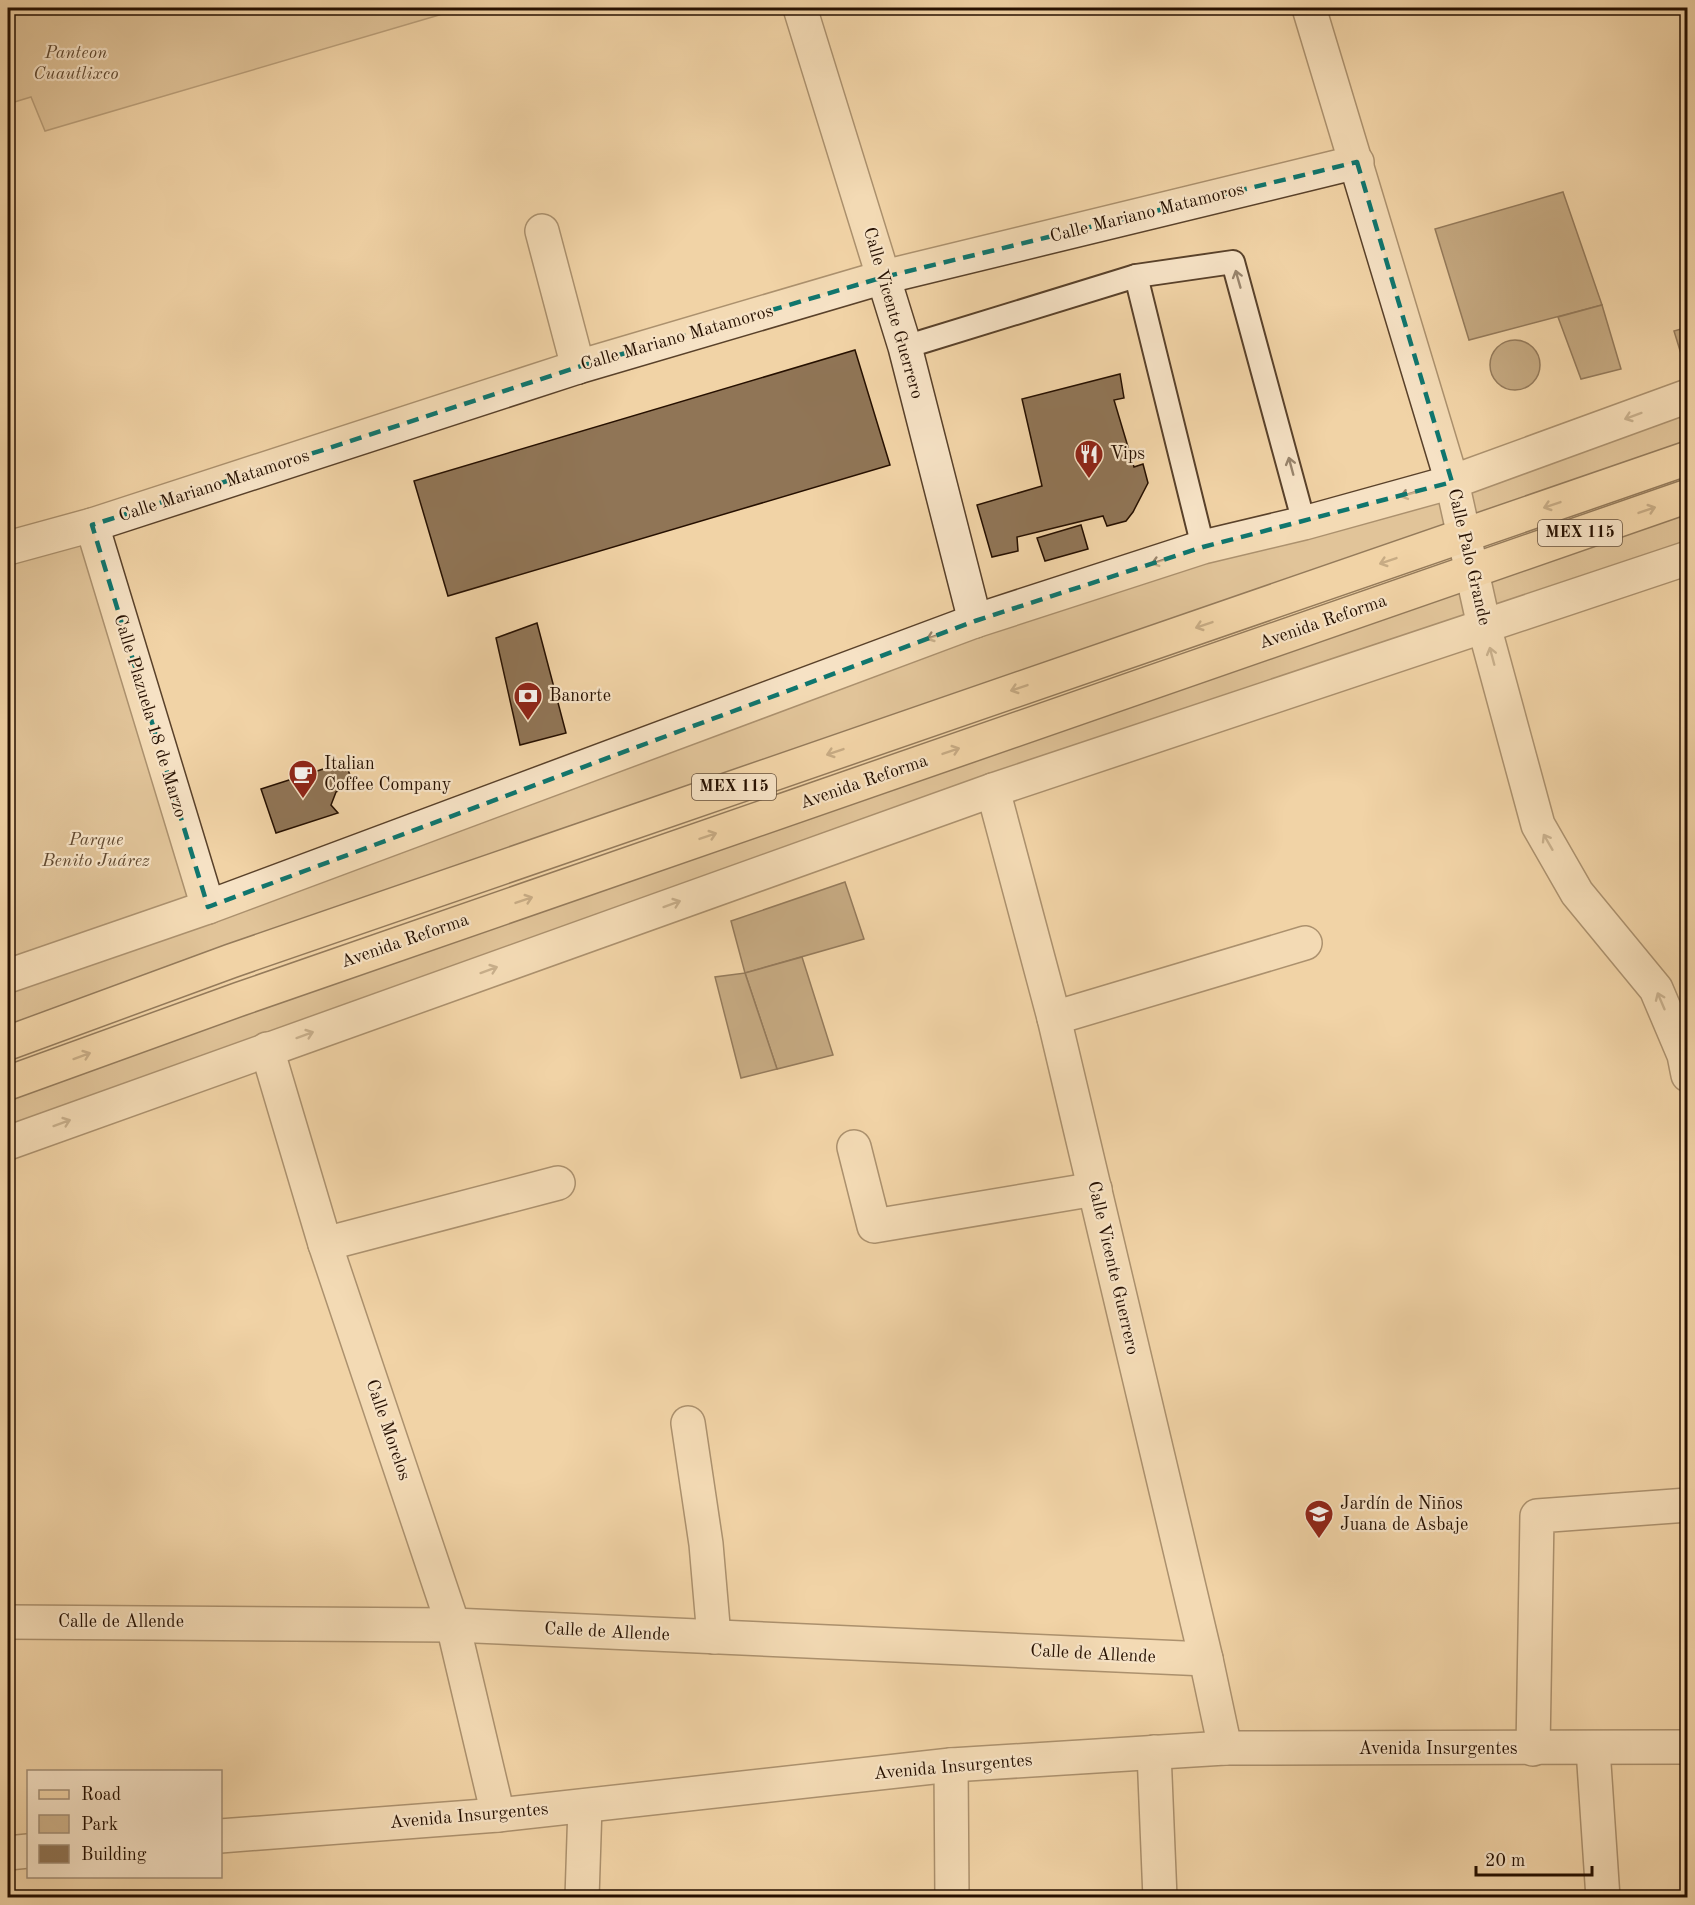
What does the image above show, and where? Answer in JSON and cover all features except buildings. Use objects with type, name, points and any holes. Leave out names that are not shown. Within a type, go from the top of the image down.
[{"type":"main road","name":"Avenida Reforma","points":[[8,1043],[231,961],[1688,458]]},
{"type":"main road","name":"Avenida Reforma","points":[[8,1083],[240,999],[1688,496]]},
{"type":"street","name":"Calle Vicente Guerrero","points":[[800,8],[904,347],[975,621]]},
{"type":"street","name":"Calle Palo Grande","points":[[1309,8],[1452,482],[1484,626],[1538,825],[1577,893],[1656,989],[1684,1055],[1688,1075]]},
{"type":"street","name":"Calle Mariano Matamoros","points":[[8,548],[92,525],[578,367],[884,277],[1357,162]]},
{"type":"street","points":[[542,231],[578,367]]},
{"type":"street","points":[[8,976],[208,907],[975,621],[1203,547],[1304,523],[1452,482],[1688,396]]},
{"type":"street","name":"Calle Plazuela 18 de Marzo","points":[[92,525],[208,907]]},
{"type":"street","points":[[8,1143],[993,790],[1688,558]]},
{"type":"street","name":"Calle Vicente Guerrero","points":[[993,790],[1054,1018],[1225,1748]]},
{"type":"street","points":[[1054,1018],[1305,943]]},
{"type":"street","name":"Calle Morelos","points":[[267,1049],[325,1244],[453,1625],[498,1815]]},
{"type":"street","points":[[854,1147],[874,1226],[1095,1189]]},
{"type":"street","points":[[325,1244],[558,1183]]},
{"type":"street","points":[[688,1423],[706,1544],[714,1637]]},
{"type":"street","points":[[1533,1749],[1537,1516],[1688,1505]]},
{"type":"street","name":"Calle de Allende","points":[[8,1622],[453,1625],[1206,1659]]},
{"type":"street","name":"Avenida Insurgentes","points":[[222,1836],[498,1815],[951,1765],[1154,1752],[1225,1748],[1688,1747]]},
{"type":"street","points":[[1593,1749],[1603,1898]]},
{"type":"street","points":[[1154,1752],[1160,1898]]},
{"type":"street","points":[[951,1765],[952,1898]]},
{"type":"street","points":[[582,1898],[585,1806]]},
{"type":"street","points":[[8,1853],[27,1851]]},
{"type":"lane","points":[[904,347],[1136,276],[1233,262],[1304,523]]},
{"type":"lane","points":[[1136,276],[1203,547]]},
{"type":"highlighted area","points":[[1357,162],[1452,482],[1203,547],[975,621],[208,907],[92,525],[578,367],[884,277]]},
{"type":"green space","name":"Panteon Cuautlixco","points":[[8,8],[463,8],[45,131],[31,97],[8,104]]},
{"type":"green space","name":"Parque Benito Juárez","points":[[1687,396],[1687,458],[8,1043],[8,548],[92,525],[208,907],[975,621]]},
{"type":"green space","points":[[1687,496],[1687,558],[8,1143],[8,1083]]},
{"type":"place","name":"Vips","points":[[1089,480]]},
{"type":"place","name":"Banorte","points":[[528,722]]},
{"type":"place","name":"Italian Coffee Company","points":[[303,800]]},
{"type":"place","name":"Jardín de Niños Juana de Asbaje","points":[[1319,1540]]}]
